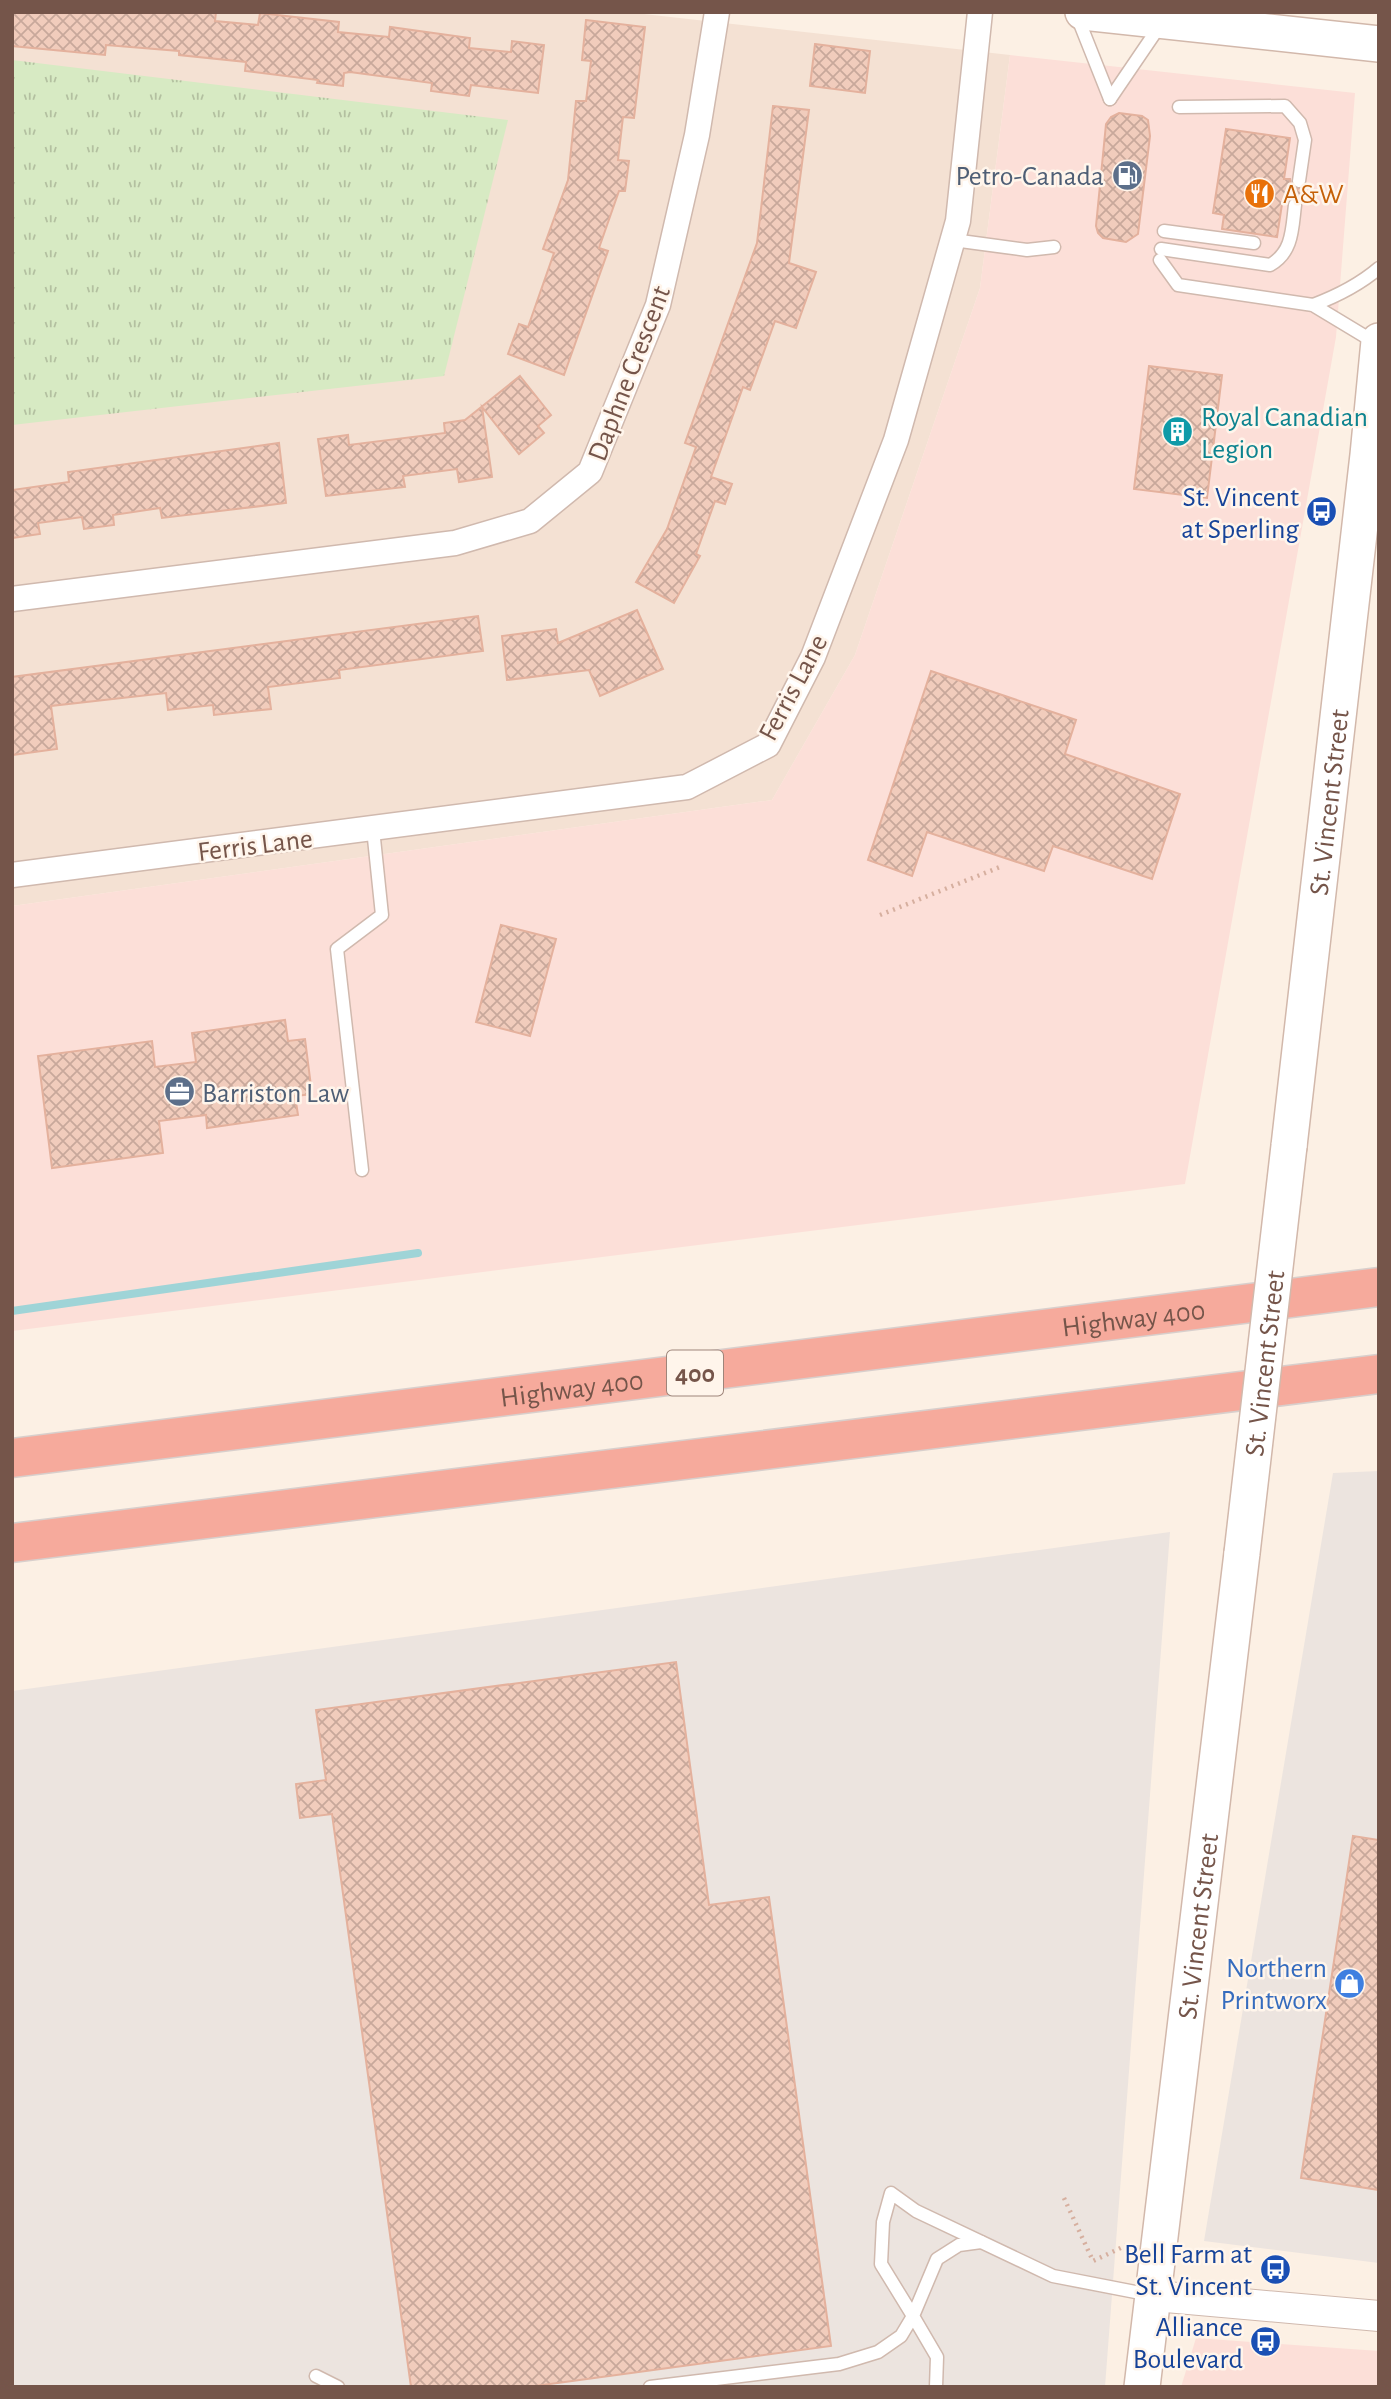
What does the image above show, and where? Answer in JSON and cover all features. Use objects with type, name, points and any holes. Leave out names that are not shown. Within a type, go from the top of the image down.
[{"type":"highway","name":"Highway 400","points":[[12,1458],[1379,1287]]},
{"type":"highway","points":[[12,1543],[1379,1374]]},
{"type":"main road","points":[[1083,12],[1379,44]]},
{"type":"main road","name":"St. Vincent Street","points":[[1142,2387],[1373,456],[1379,343]]},
{"type":"street","name":"Daphne Crescent","points":[[12,599],[455,543],[530,522],[590,472],[658,305],[697,135],[717,12]]},
{"type":"street","name":"Ferris Lane","points":[[12,875],[687,788],[768,745],[813,657],[896,439],[958,221],[979,12]]},
{"type":"street","points":[[1155,2296],[1379,2316]]},
{"type":"lane","points":[[1076,12],[1110,99],[1163,21]]},
{"type":"lane","points":[[1179,107],[1285,106],[1300,122],[1305,140],[1299,181]]},
{"type":"lane","points":[[1295,205],[1289,247],[1279,260],[1270,265],[1161,254],[1178,285],[1312,305],[1379,343]]},
{"type":"lane","points":[[1164,231],[1254,243]]},
{"type":"lane","points":[[953,240],[1027,250],[1054,247]]},
{"type":"lane","points":[[1312,305],[1339,295],[1379,268]]},
{"type":"lane","points":[[362,1170],[337,949],[382,915],[373,829]]},
{"type":"lane","points":[[936,2387],[937,2357],[881,2264],[883,2222],[891,2193],[916,2211],[1053,2276],[1155,2296]]},
{"type":"lane","points":[[650,2387],[839,2364],[878,2351],[901,2336],[913,2316],[937,2259],[959,2245],[981,2242]]},
{"type":"lane","points":[[319,2387],[316,2376],[338,2387]]},
{"type":"path","points":[[880,915],[1000,867]]},
{"type":"path","points":[[1064,2198],[1093,2261],[1127,2245]]},
{"type":"shaded area","points":[[12,12],[626,12],[1010,55],[980,288],[855,655],[772,800],[12,906]]},
{"type":"shaded area","points":[[1010,55],[1355,93],[1336,337],[1185,1184],[12,1331],[12,906],[772,800],[855,655],[980,288]]},
{"type":"shaded area","points":[[1379,1471],[1379,2263],[1204,2241],[1333,1473]]},
{"type":"shaded area","points":[[1170,1532],[1105,2387],[12,2387],[12,1691]]},
{"type":"shaded area","points":[[1196,2338],[1379,2351],[1379,2387],[1181,2387]]},
{"type":"green space","points":[[12,60],[508,120],[444,376],[12,425]]},
{"type":"building","points":[[12,12],[216,12],[215,21],[258,25],[260,13],[339,22],[338,32],[389,37],[390,27],[470,38],[469,48],[511,52],[512,41],[544,45],[538,93],[471,85],[469,96],[431,91],[432,83],[350,72],[344,73],[343,86],[317,83],[318,80],[245,71],[246,62],[179,55],[179,51],[106,45],[105,55],[12,46]]},
{"type":"building","points":[[586,20],[645,27],[634,118],[623,117],[618,160],[629,161],[625,191],[619,191],[599,248],[608,251],[564,375],[508,354],[519,324],[528,327],[554,253],[543,249],[568,180],[576,101],[586,101],[591,61],[582,60]]},
{"type":"building","points":[[815,44],[870,51],[865,93],[810,86]]},
{"type":"building","points":[[773,106],[809,110],[789,263],[816,272],[796,328],[775,321],[750,390],[743,387],[711,477],[732,484],[725,504],[715,501],[696,554],[700,556],[674,603],[636,582],[667,529],[696,447],[685,443],[757,243]]},
{"type":"building","points":[[1119,113],[1142,116],[1148,120],[1150,136],[1138,234],[1126,242],[1103,238],[1096,226],[1106,124],[1111,117]]},
{"type":"building","name":"A&W","points":[[1226,129],[1290,138],[1284,179],[1290,179],[1291,185],[1297,189],[1305,187],[1303,202],[1295,196],[1282,204],[1277,237],[1222,229],[1224,215],[1213,213]]},
{"type":"building","name":"Royal Canadian Legion","points":[[1149,366],[1222,375],[1207,498],[1134,489]]},
{"type":"building","points":[[520,376],[551,415],[538,426],[544,433],[519,454],[482,407],[492,477],[459,482],[457,469],[403,476],[405,487],[326,496],[318,439],[348,435],[349,445],[445,433],[444,423],[465,420]]},
{"type":"building","points":[[279,443],[286,503],[162,518],[160,508],[113,515],[114,525],[84,529],[82,517],[38,523],[40,534],[12,538],[12,490],[69,482],[68,472]]},
{"type":"building","points":[[637,610],[663,669],[600,696],[589,670],[507,680],[502,636],[556,629],[558,643]]},
{"type":"building","points":[[478,616],[483,651],[339,670],[340,678],[268,687],[271,709],[214,715],[213,705],[168,710],[166,693],[51,706],[57,749],[12,755],[12,677]]},
{"type":"building","points":[[931,671],[1076,720],[1065,754],[1180,794],[1152,879],[1053,846],[1044,871],[927,832],[912,876],[868,860]]},
{"type":"building","points":[[501,925],[556,939],[530,1036],[476,1022]]},
{"type":"building","points":[[285,1020],[288,1041],[305,1039],[312,1094],[295,1096],[298,1115],[207,1128],[206,1115],[159,1121],[163,1153],[52,1168],[38,1056],[152,1041],[155,1067],[196,1062],[192,1033]]},
{"type":"building","points":[[676,1662],[709,1905],[769,1897],[831,2346],[528,2387],[411,2387],[332,1814],[300,1818],[296,1784],[326,1780],[316,1710]]},
{"type":"building","points":[[1353,1836],[1379,1840],[1379,2190],[1301,2178]]},
{"type":"waterway","points":[[12,1311],[418,1253]]},
{"type":"place","name":"Petro-Canada","points":[[1127,175]]},
{"type":"place","name":"A&W","points":[[1260,193]]},
{"type":"place","name":"Royal Canadian Legion","points":[[1178,432]]},
{"type":"place","name":"St. Vincent at Sperling","points":[[1322,512]]},
{"type":"place","name":"Barriston Law","points":[[179,1092]]},
{"type":"place","name":"Northern Printworx","points":[[1350,1983]]},
{"type":"place","name":"Bell Farm at St. Vincent","points":[[1275,2269]]},
{"type":"place","name":"Alliance Boulevard","points":[[1266,2342]]}]
